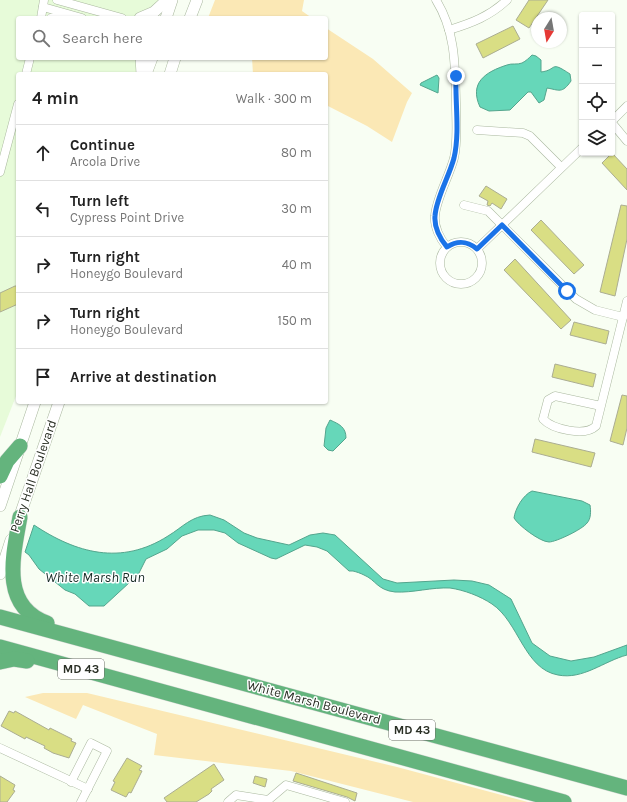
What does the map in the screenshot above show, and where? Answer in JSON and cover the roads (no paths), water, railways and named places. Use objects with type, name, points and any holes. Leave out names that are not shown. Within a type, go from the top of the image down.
[{"type":"highway","points":[[0,476],[7,461],[20,446]]},
{"type":"highway","points":[[20,516],[11,567],[11,581],[17,598],[28,613],[41,621],[119,643],[228,679]]},
{"type":"highway","name":"White Marsh Boulevard","points":[[0,617],[627,788]]},
{"type":"highway","name":"MD 43","points":[[0,647],[564,802]]},
{"type":"highway","points":[[0,662],[22,660],[93,678],[162,692]]},
{"type":"main road","points":[[145,16],[154,12],[167,0]]},
{"type":"main road","points":[[167,16],[172,0]]},
{"type":"main road","points":[[191,16],[197,0]]},
{"type":"main road","points":[[141,60],[142,72]]},
{"type":"main road","points":[[147,72],[151,60]]},
{"type":"main road","points":[[171,72],[174,60]]},
{"type":"main road","name":"Perry Hall Boulevard","points":[[0,506],[34,404]]},
{"type":"main road","name":"Perry Hall Boulevard","points":[[0,574],[58,404]]},
{"type":"street","points":[[57,0],[115,16]]},
{"type":"street","points":[[436,0],[450,30],[455,52],[456,136],[454,157],[447,182],[438,201],[435,217],[441,240],[447,247]]},
{"type":"street","points":[[450,30],[489,16],[507,0]]},
{"type":"street","points":[[41,16],[44,4],[76,16]]},
{"type":"street","points":[[60,16],[70,14]]},
{"type":"street","points":[[26,72],[30,60]]},
{"type":"street","points":[[614,120],[627,106]]},
{"type":"street","points":[[0,172],[16,112]]},
{"type":"street","points":[[615,126],[627,141]]},
{"type":"street","points":[[477,130],[523,133],[530,136],[561,167]]},
{"type":"street","points":[[477,249],[579,151]]},
{"type":"street","points":[[464,205],[488,211],[576,299],[595,310],[623,317]]},
{"type":"street","points":[[459,241],[466,242],[477,249],[482,262],[481,269],[473,280],[460,284],[452,282],[442,273],[440,259],[447,247],[459,241]]},
{"type":"street","points":[[600,406],[556,396],[548,400],[543,419],[548,424],[586,432],[592,431],[596,426],[627,301]]},
{"type":"street","points":[[71,782],[91,743],[107,751],[82,802]]},
{"type":"street","points":[[0,748],[88,789]]},
{"type":"street","points":[[228,802],[236,795],[267,801],[286,785],[345,802]]},
{"type":"water","points":[[532,55],[541,60],[541,72],[556,67],[570,74],[571,81],[565,88],[560,90],[547,88],[544,100],[539,103],[531,92],[528,92],[510,110],[489,111],[480,107],[476,91],[481,80],[486,75],[509,64],[522,63]]},
{"type":"water","points":[[437,75],[439,78],[438,93],[420,85],[421,83]]},
{"type":"water","points":[[330,420],[341,426],[346,434],[346,438],[333,451],[328,450],[324,446],[326,428]]},
{"type":"water","points":[[532,491],[582,501],[590,505],[591,510],[588,521],[585,526],[557,540],[549,542],[540,539],[524,529],[514,518],[520,503]]},
{"type":"water","name":"White Marsh Run","points":[[210,515],[224,520],[244,533],[257,538],[289,545],[310,535],[323,533],[335,535],[383,579],[397,583],[454,580],[472,581],[489,585],[511,599],[532,643],[550,656],[571,661],[594,657],[627,645],[627,655],[576,675],[558,675],[547,671],[537,664],[529,655],[509,622],[501,612],[482,598],[450,588],[436,588],[409,592],[389,591],[380,587],[364,575],[354,571],[349,571],[327,551],[317,547],[305,545],[276,559],[238,543],[225,533],[214,530],[198,530],[182,536],[167,549],[146,559],[136,579],[130,582],[104,606],[89,606],[75,594],[65,590],[39,569],[25,552],[34,525],[66,543],[82,549],[116,553],[133,551],[150,545],[168,536],[198,517]]}]
